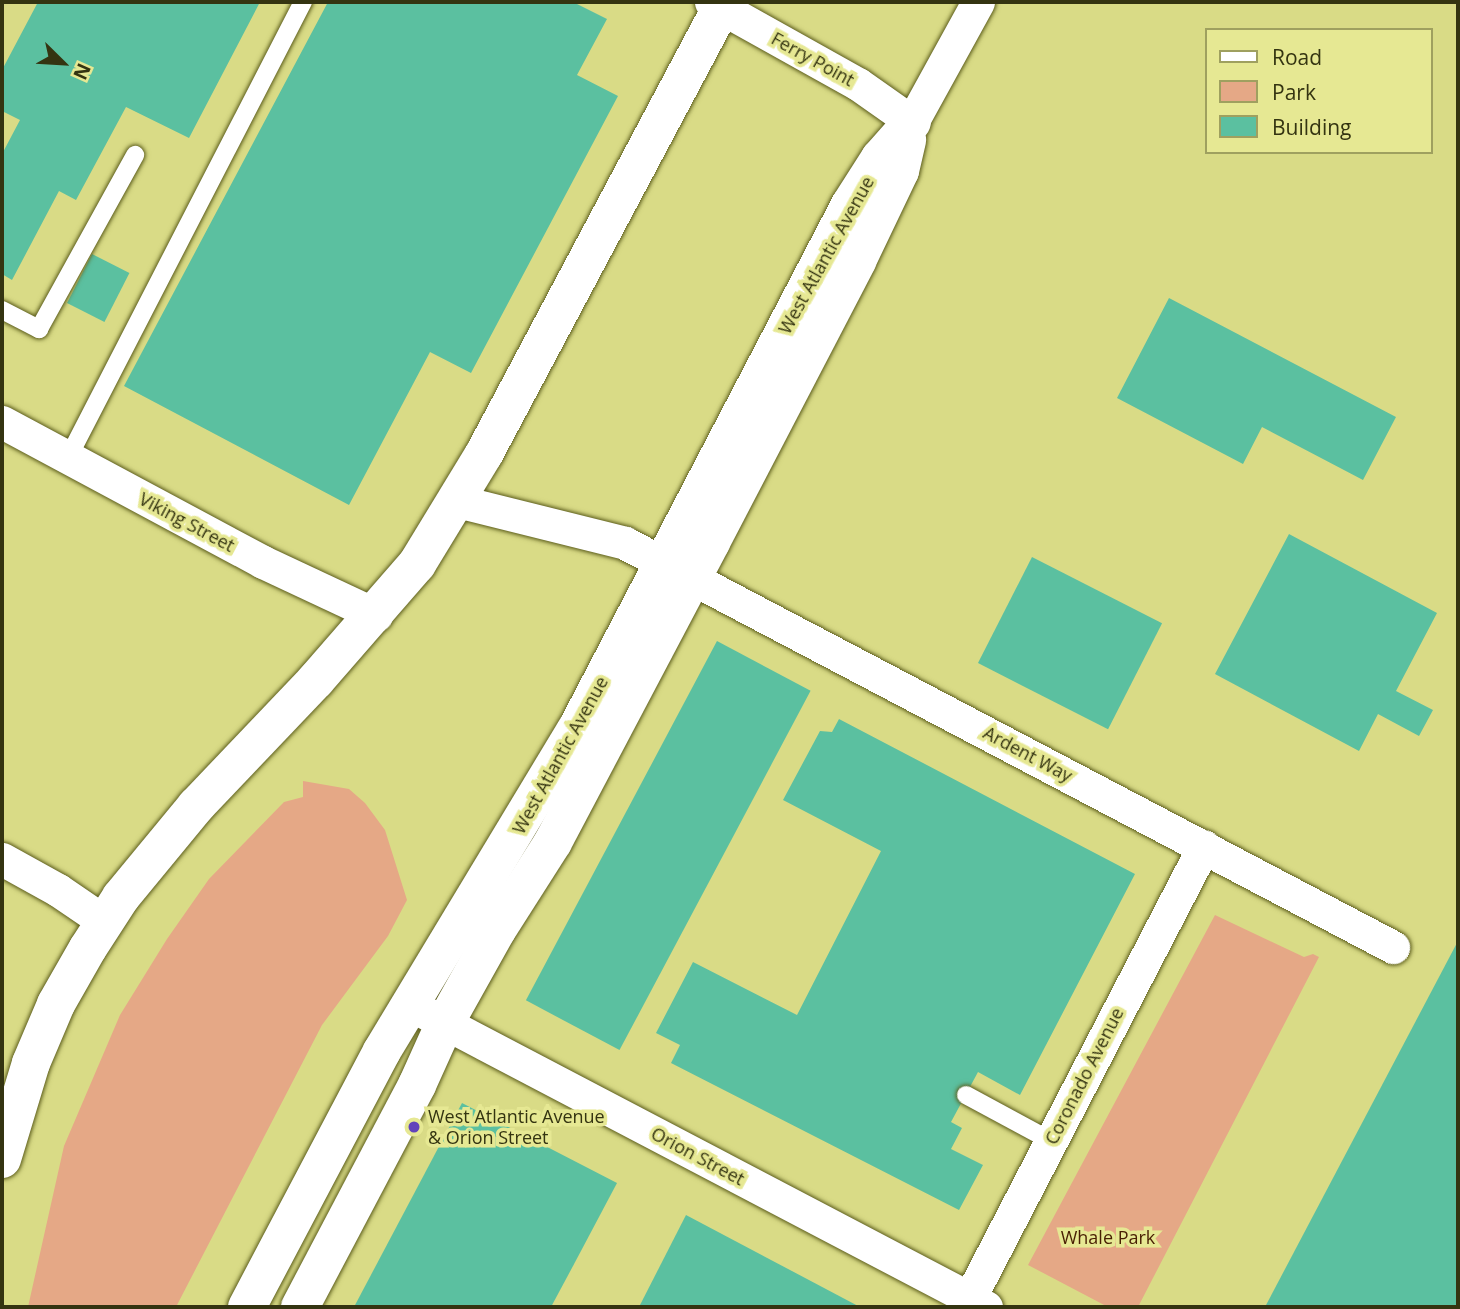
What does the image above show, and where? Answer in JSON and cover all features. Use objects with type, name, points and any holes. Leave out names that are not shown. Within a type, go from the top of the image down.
[{"type":"street","points":[[912,121],[978,2]]},
{"type":"street","points":[[2,1159],[36,1051],[57,1004],[105,922],[136,877],[196,806],[376,615],[417,564],[457,502],[716,5]]},
{"type":"street","name":"Ferry Point","points":[[716,5],[858,84],[912,121]]},
{"type":"street","name":"West Atlantic Avenue","points":[[300,1307],[417,1085],[445,1023],[497,930],[554,842],[677,570],[850,205],[880,158],[912,121]]},
{"type":"street","name":"Viking Street","points":[[2,422],[263,562],[376,615]]},
{"type":"street","name":"Ardent Way","points":[[457,502],[611,538],[1205,846],[1393,947]]},
{"type":"street","name":"West Atlantic Avenue","points":[[247,1307],[376,1063],[576,730],[677,570]]},
{"type":"street","name":"Coronado Avenue","points":[[973,1304],[1051,1140],[1205,846]]},
{"type":"street","points":[[2,859],[58,890],[105,922]]},
{"type":"street","name":"Orion Street","points":[[411,1005],[973,1304]]},
{"type":"lane","points":[[68,458],[303,2]]},
{"type":"lane","points":[[2,310],[39,329],[135,155]]},
{"type":"lane","points":[[965,1095],[1051,1140]]},
{"type":"green space","points":[[303,781],[349,789],[365,803],[385,830],[407,900],[388,936],[322,1025],[176,1307],[28,1307],[64,1146],[120,1015],[167,939],[209,879],[284,802],[303,797]]},
{"type":"green space","name":"Whale Park","points":[[1215,915],[1304,957],[1313,954],[1319,957],[1138,1307],[1108,1307],[1028,1265]]},
{"type":"building","points":[[38,2],[260,2],[189,138],[126,107],[76,200],[59,191],[12,280],[2,274],[2,154],[20,120],[2,111],[2,70]]},
{"type":"building","points":[[328,2],[573,2],[607,19],[577,75],[618,96],[471,373],[430,352],[349,505],[124,386]]},
{"type":"building","points":[[92,254],[129,273],[104,322],[67,303]]},
{"type":"building","points":[[1169,298],[1396,417],[1363,480],[1262,427],[1243,464],[1117,398]]},
{"type":"building","points":[[1289,534],[1437,613],[1396,691],[1433,710],[1419,736],[1378,714],[1359,751],[1215,674]]},
{"type":"building","points":[[1032,557],[1162,623],[1108,729],[978,663]]},
{"type":"building","points":[[717,641],[811,691],[620,1050],[526,1000]]},
{"type":"building","points":[[839,719],[1135,874],[1020,1095],[978,1072],[951,1122],[962,1128],[951,1149],[983,1165],[959,1210],[671,1063],[680,1045],[656,1033],[693,962],[797,1015],[881,851],[783,800],[820,731],[832,732]]},
{"type":"building","points":[[1458,941],[1458,1307],[1265,1307]]},
{"type":"building","points":[[462,1103],[617,1183],[551,1307],[354,1307]]},
{"type":"building","points":[[686,1215],[860,1307],[639,1307]]},
{"type":"place","name":"West Atlantic Avenue & Orion Street","points":[[414,1127]]}]
